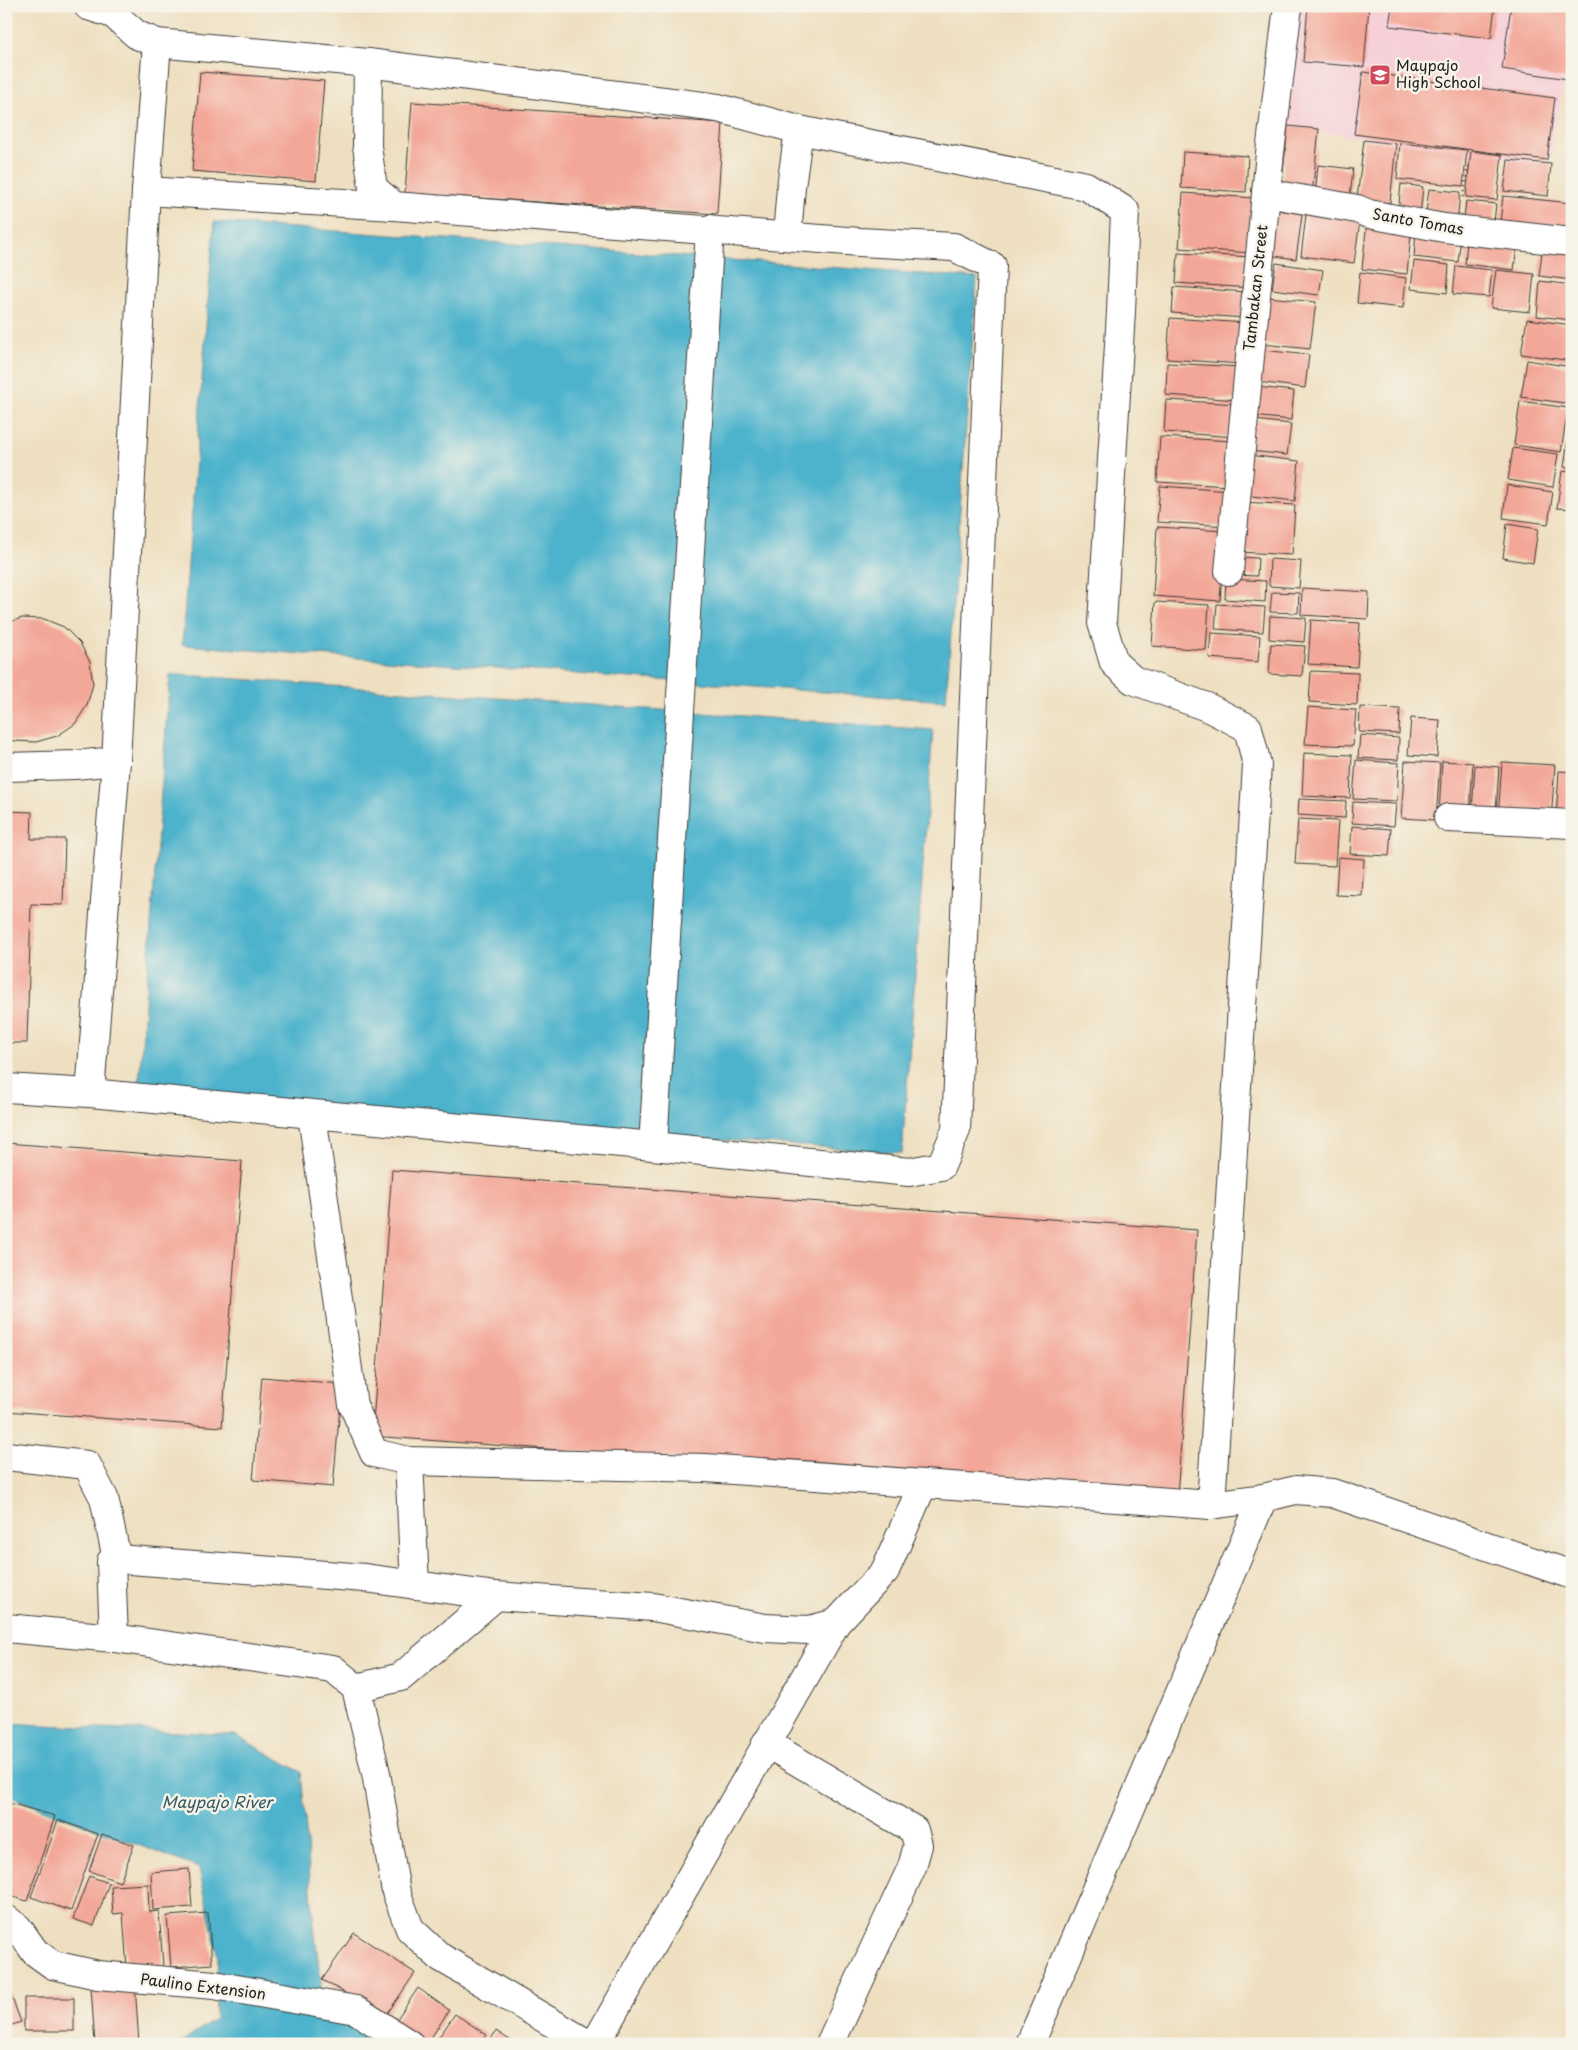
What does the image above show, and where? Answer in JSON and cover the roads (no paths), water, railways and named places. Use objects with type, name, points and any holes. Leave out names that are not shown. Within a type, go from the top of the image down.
[{"type":"street","points":[[88,6],[113,14],[137,35],[158,42],[368,63],[718,108],[799,130],[1086,186],[1125,211],[1121,312],[1102,623],[1114,662],[1132,680],[1207,707],[1248,728],[1257,766],[1211,1505]]},
{"type":"street","name":"Tambakan Street","points":[[1229,571],[1266,193],[1288,6]]},
{"type":"street","points":[[90,1093],[116,761],[146,191],[158,42]]},
{"type":"street","points":[[368,63],[367,146],[373,188],[394,206]]},
{"type":"street","points":[[787,236],[791,187],[799,130]]},
{"type":"street","points":[[6,1088],[90,1093],[910,1172],[941,1166],[956,1130],[992,266],[954,247],[860,242],[394,206],[146,191]]},
{"type":"street","name":"Santo Tomas","points":[[1266,193],[1357,209],[1370,214],[1444,228],[1572,242]]},
{"type":"street","points":[[653,1146],[710,229]]},
{"type":"street","points":[[6,767],[75,766],[116,761]]},
{"type":"street","points":[[1448,818],[1572,824]]},
{"type":"street","points":[[312,1115],[353,1405],[374,1453],[409,1461],[706,1468],[1211,1505],[1264,1498],[1296,1490],[1332,1493],[1572,1575]]},
{"type":"street","points":[[6,1456],[87,1465],[104,1498],[117,1559]]},
{"type":"street","points":[[409,1461],[415,1585]]},
{"type":"street","points":[[595,2044],[766,1742],[836,1623],[885,1571],[923,1484]]},
{"type":"street","points":[[1030,2044],[1264,1498]]},
{"type":"street","points":[[114,1638],[111,1562],[117,1559],[355,1578],[496,1596],[653,1607],[765,1628],[809,1630],[836,1623]]},
{"type":"street","points":[[356,1688],[401,1676],[496,1596]]},
{"type":"street","points":[[6,1628],[114,1638],[333,1669],[356,1688],[376,1773],[396,1892],[410,1929],[440,1957],[588,2044]]},
{"type":"street","points":[[766,1742],[914,1830],[918,1846],[912,1867],[830,2044]]},
{"type":"street","name":"Paulino Extension","points":[[6,1919],[18,1928],[35,1952],[53,1964],[98,1975],[214,1985],[356,2010],[409,2044]]},
{"type":"water","points":[[214,222],[977,278],[946,701],[182,645]]},
{"type":"water","points":[[170,674],[933,730],[902,1153],[138,1098]]},
{"type":"water","name":"Maypajo River","points":[[6,1723],[235,1735],[301,1772],[314,1926],[325,2017],[356,2016],[398,2044],[180,2044],[215,2019],[218,1957],[199,1868],[6,1795]]},
{"type":"place","name":"Maypajo High School","points":[[1380,75]]}]
